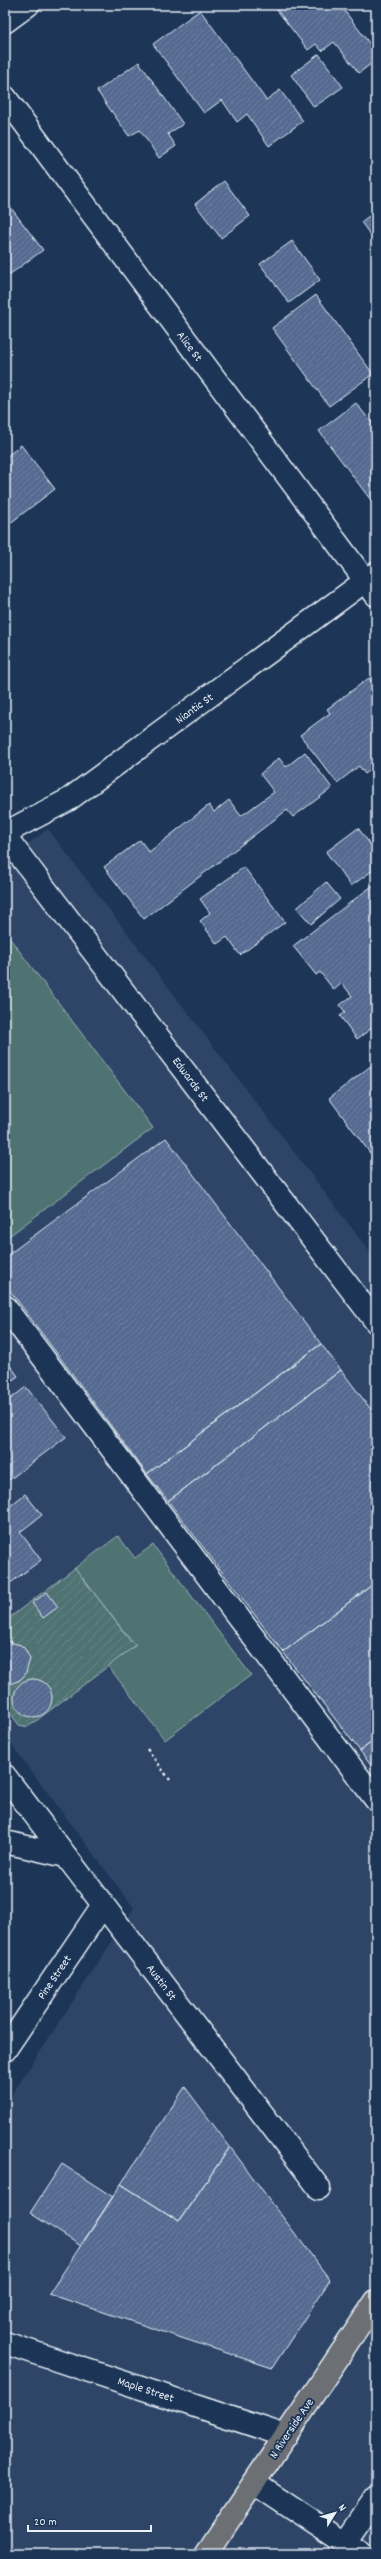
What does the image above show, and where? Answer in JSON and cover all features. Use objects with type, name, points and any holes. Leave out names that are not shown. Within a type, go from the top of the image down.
[{"type":"main road","name":"N Riverside Ave","points":[[206,2554],[376,2301]]},
{"type":"street","points":[[5,22],[28,5]]},
{"type":"street","name":"Alice St","points":[[5,97],[372,583]]},
{"type":"street","name":"Niantic St","points":[[5,833],[68,800],[372,583]]},
{"type":"street","name":"Edwards St","points":[[5,836],[376,1321]]},
{"type":"street","points":[[5,1307],[376,1800]]},
{"type":"street","name":"Austin St","points":[[5,1776],[318,2188]]},
{"type":"street","points":[[5,1842],[66,1856]]},
{"type":"street","name":"Pine Street","points":[[5,2050],[102,1905]]},
{"type":"street","name":"Maple Street","points":[[5,2342],[286,2436]]},
{"type":"street","points":[[254,2483],[353,2549],[376,2498]]},
{"type":"path","points":[[147,1749],[170,1780]]},
{"type":"shaded area","points":[[48,829],[376,1260],[376,2554],[5,2554],[5,2105],[134,1908],[5,1736],[5,861]]},
{"type":"green space","points":[[5,932],[153,1128],[5,1239]]},
{"type":"green space","points":[[118,1536],[135,1558],[153,1545],[251,1675],[165,1740],[108,1666],[135,1646],[75,1568]]},
{"type":"green space","points":[[75,1568],[131,1642],[132,1641],[136,1645],[28,1727],[19,1725],[5,1706],[5,1621]]},
{"type":"building","points":[[273,5],[340,5],[376,52],[376,60],[359,73],[334,42],[322,51],[316,44],[308,50]]},
{"type":"building","points":[[200,10],[266,100],[280,90],[303,121],[269,146],[247,114],[237,122],[222,100],[204,113],[153,44]]},
{"type":"building","points":[[319,54],[343,87],[314,107],[291,75]]},
{"type":"building","points":[[139,62],[183,124],[168,134],[176,146],[159,158],[140,130],[129,136],[97,91]]},
{"type":"building","points":[[224,181],[250,216],[221,238],[195,204]]},
{"type":"building","points":[[5,200],[43,250],[9,275],[5,270]]},
{"type":"building","points":[[376,211],[376,243],[361,222]]},
{"type":"building","points":[[292,241],[320,280],[289,303],[260,264]]},
{"type":"building","points":[[316,295],[373,374],[329,406],[272,328]]},
{"type":"building","points":[[356,403],[371,422],[376,418],[376,507],[319,431]]},
{"type":"building","points":[[21,445],[55,489],[5,527],[5,458]]},
{"type":"building","points":[[369,678],[376,688],[376,765],[365,774],[359,766],[337,783],[300,735],[330,713],[327,709]]},
{"type":"building","points":[[305,752],[332,788],[293,817],[287,810],[144,919],[104,867],[140,840],[149,852],[209,805],[214,812],[229,800],[241,816],[274,792],[260,774],[279,758],[286,767]]},
{"type":"building","points":[[358,828],[376,852],[376,868],[351,886],[326,852]]},
{"type":"building","points":[[244,867],[285,922],[240,955],[227,937],[217,944],[200,921],[210,913],[200,899]]},
{"type":"building","points":[[326,882],[340,899],[311,924],[297,908]]},
{"type":"building","points":[[376,883],[376,1025],[357,1039],[340,1016],[345,1012],[340,1005],[352,996],[342,983],[334,990],[320,972],[316,975],[293,946]]},
{"type":"building","points":[[376,1062],[376,1161],[329,1098]]},
{"type":"building","points":[[166,1138],[321,1344],[147,1474],[5,1284],[5,1257]]},
{"type":"building","points":[[321,1344],[341,1370],[168,1501],[147,1474]]},
{"type":"building","points":[[5,1359],[18,1376],[5,1386]]},
{"type":"building","points":[[341,1370],[376,1416],[376,1582],[283,1652],[168,1501]]},
{"type":"building","points":[[26,1387],[66,1437],[5,1483],[5,1403]]},
{"type":"building","points":[[25,1494],[42,1515],[20,1532],[41,1560],[5,1587],[5,1510]]},
{"type":"building","points":[[376,1582],[376,1739],[360,1751],[283,1652]]},
{"type":"building","points":[[47,1592],[58,1607],[43,1618],[32,1603]]},
{"type":"building","points":[[5,1641],[21,1645],[25,1649],[30,1659],[25,1675],[20,1680],[10,1684],[5,1684]]},
{"type":"building","points":[[33,1679],[43,1682],[49,1688],[52,1698],[49,1708],[43,1714],[33,1717],[23,1714],[17,1708],[14,1698],[17,1688],[23,1682]]},
{"type":"building","points":[[376,1739],[376,1772],[360,1751]]},
{"type":"building","points":[[185,2087],[230,2147],[179,2221],[121,2184]]},
{"type":"building","points":[[230,2147],[330,2280],[272,2368],[49,2294],[121,2184],[179,2221]]},
{"type":"building","points":[[62,2164],[113,2197],[81,2246],[30,2213]]}]
